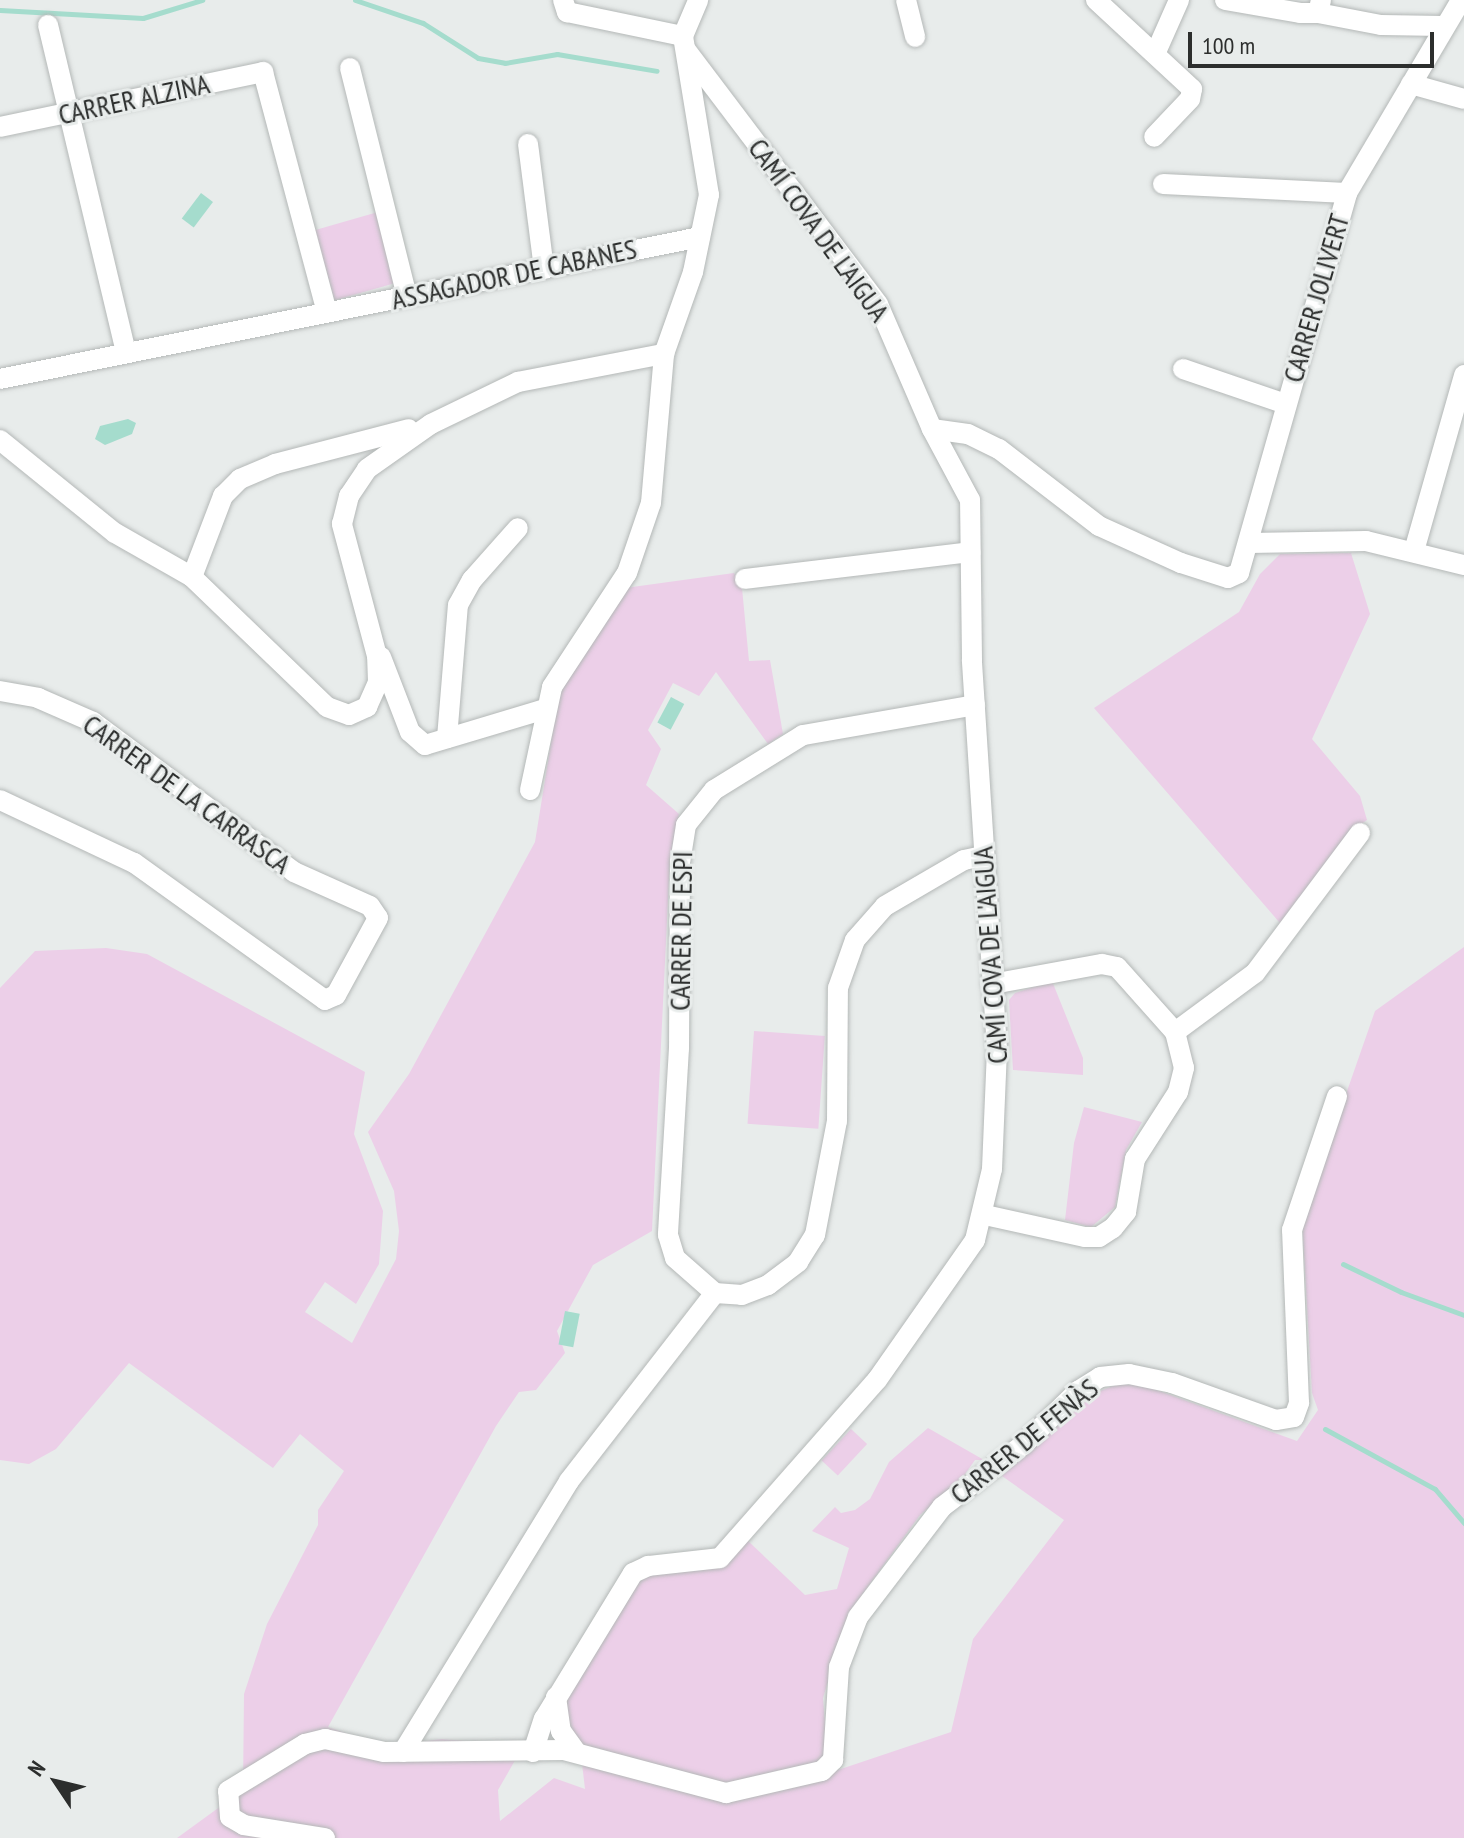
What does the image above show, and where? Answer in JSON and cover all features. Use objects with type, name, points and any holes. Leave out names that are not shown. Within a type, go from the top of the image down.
[{"type":"street","points":[[563,0],[564,9],[573,14],[685,43]]},
{"type":"street","points":[[530,790],[545,709],[559,672],[627,573],[642,534],[654,487],[664,354],[700,237],[710,187],[685,43],[698,0]]},
{"type":"street","points":[[906,0],[915,37]]},
{"type":"street","points":[[1096,0],[1156,52],[1192,94],[1154,137]]},
{"type":"street","points":[[1156,52],[1179,0]]},
{"type":"street","points":[[1225,0],[1313,9],[1381,25],[1443,26]]},
{"type":"street","name":"CARRER JOLIVERT","points":[[932,429],[968,434],[999,449],[1091,522],[1181,563],[1228,578],[1245,564],[1286,404],[1347,193],[1461,0]]},
{"type":"street","points":[[48,25],[126,353]]},
{"type":"street","name":"CAMÍ COVA DE L'AIGUA","points":[[533,1752],[556,1697],[633,1573],[725,1554],[895,1357],[975,1240],[985,1215],[998,1078],[975,705],[968,494],[932,429],[878,304],[685,43]]},
{"type":"street","points":[[350,68],[407,296]]},
{"type":"street","name":"CARRER ALZINA","points":[[0,127],[256,72],[268,76],[327,312]]},
{"type":"street","points":[[1411,84],[1464,99]]},
{"type":"street","points":[[528,144],[544,269]]},
{"type":"street","name":"CARRER JOLIVERT","points":[[1163,184],[1347,193]]},
{"type":"street","name":"ASSAGADOR DE CABANES","points":[[0,379],[700,237]]},
{"type":"street","points":[[0,440],[115,533],[192,577],[333,710],[349,715],[367,707],[377,689],[377,656],[343,516],[349,496],[372,463],[431,424],[527,379],[664,354]]},
{"type":"street","name":"CARRER JOLIVERT","points":[[1183,369],[1286,404]]},
{"type":"street","points":[[1414,551],[1464,375]]},
{"type":"street","points":[[192,577],[221,501],[240,479],[275,464],[431,424]]},
{"type":"street","points":[[447,738],[458,605],[472,580],[518,528]]},
{"type":"street","points":[[1249,543],[1366,541],[1464,565]]},
{"type":"street","points":[[745,579],[970,552]]},
{"type":"street","points":[[377,656],[383,658],[414,738],[431,745],[545,709]]},
{"type":"street","name":"CARRER DE LA CARRASCA","points":[[0,691],[38,698],[93,722],[294,872],[370,906],[377,912],[376,924],[336,995],[325,1000],[134,863],[0,800]]},
{"type":"street","name":"CARRER DE ESPI","points":[[715,1293],[675,1258],[668,1235],[679,1048],[680,861],[686,825],[714,790],[803,735],[975,705]]},
{"type":"street","points":[[1175,1032],[1255,973],[1360,833]]},
{"type":"street","points":[[403,1752],[569,1481],[715,1293],[742,1295],[768,1285],[803,1256],[815,1235],[837,1121],[838,988],[855,940],[885,906],[964,860],[983,856]]},
{"type":"street","points":[[985,1215],[1085,1237],[1099,1237],[1113,1228],[1126,1212],[1139,1150],[1182,1082],[1183,1051],[1175,1032],[1137,985],[1110,964],[992,984]]},
{"type":"street","name":"CARRER DE FENÀS","points":[[576,1752],[726,1793],[806,1775],[833,1760],[836,1683],[858,1617],[936,1513],[1024,1444],[1078,1391],[1100,1377],[1129,1374],[1172,1383],[1276,1420],[1294,1417],[1299,1403],[1293,1221],[1337,1096]]},
{"type":"street","points":[[556,1697],[561,1731],[576,1752]]},
{"type":"street","points":[[325,1838],[244,1825],[230,1817],[228,1791],[313,1741],[403,1752],[576,1752]]},
{"type":"shaded area","points":[[201,193],[213,202],[194,228],[182,219]]},
{"type":"shaded area","points":[[378,212],[398,282],[335,300],[315,230]]},
{"type":"shaded area","points":[[128,419],[136,423],[132,434],[105,445],[95,439],[100,426]]},
{"type":"shaded area","points":[[1351,553],[1370,614],[1312,739],[1360,796],[1367,820],[1350,832],[1280,923],[1094,708],[1239,612],[1260,574],[1280,554]]},
{"type":"shaded area","points":[[734,573],[742,588],[749,661],[770,660],[783,734],[768,744],[716,672],[699,696],[673,683],[648,730],[661,749],[646,785],[679,814],[670,858],[652,1231],[593,1265],[557,1331],[565,1353],[536,1390],[519,1392],[496,1426],[328,1727],[386,1747],[441,1739],[514,1745],[521,1750],[498,1790],[500,1821],[554,1778],[585,1789],[580,1746],[562,1707],[639,1582],[651,1575],[716,1568],[747,1540],[805,1595],[837,1589],[849,1548],[812,1531],[835,1507],[841,1513],[855,1510],[870,1499],[889,1462],[928,1428],[984,1460],[975,1460],[960,1481],[920,1515],[848,1614],[823,1698],[829,1773],[951,1732],[973,1639],[1064,1520],[1002,1476],[1095,1393],[1118,1384],[1143,1385],[1297,1441],[1318,1410],[1312,1393],[1302,1220],[1375,1011],[1464,947],[1464,1838],[177,1838],[243,1790],[244,1694],[267,1624],[318,1525],[318,1510],[344,1471],[300,1434],[273,1468],[129,1363],[56,1449],[29,1464],[0,1460],[0,988],[35,951],[106,948],[147,954],[365,1072],[354,1134],[383,1211],[379,1264],[356,1304],[325,1282],[305,1312],[352,1343],[396,1259],[399,1231],[394,1191],[368,1132],[409,1074],[535,842],[559,693],[625,588]]},
{"type":"shaded area","points":[[671,697],[684,704],[671,730],[657,723]]},
{"type":"shaded area","points":[[1052,981],[1083,1058],[1083,1075],[1013,1070],[1009,1000],[1015,993]]},
{"type":"shaded area","points":[[754,1031],[825,1036],[818,1129],[748,1124]]},
{"type":"shaded area","points":[[1084,1107],[1142,1122],[1126,1150],[1115,1207],[1091,1227],[1065,1220],[1074,1143]]},
{"type":"shaded area","points":[[565,1311],[580,1314],[573,1347],[559,1344]]},
{"type":"shaded area","points":[[851,1429],[867,1444],[838,1475],[822,1460]]},
{"type":"waterway","points":[[0,10],[143,18],[202,0]]},
{"type":"waterway","points":[[355,0],[423,23],[478,58],[505,63],[557,54],[657,71]]},
{"type":"waterway","points":[[1343,1264],[1401,1292],[1464,1315]]},
{"type":"waterway","points":[[1325,1429],[1435,1489],[1464,1523]]}]
